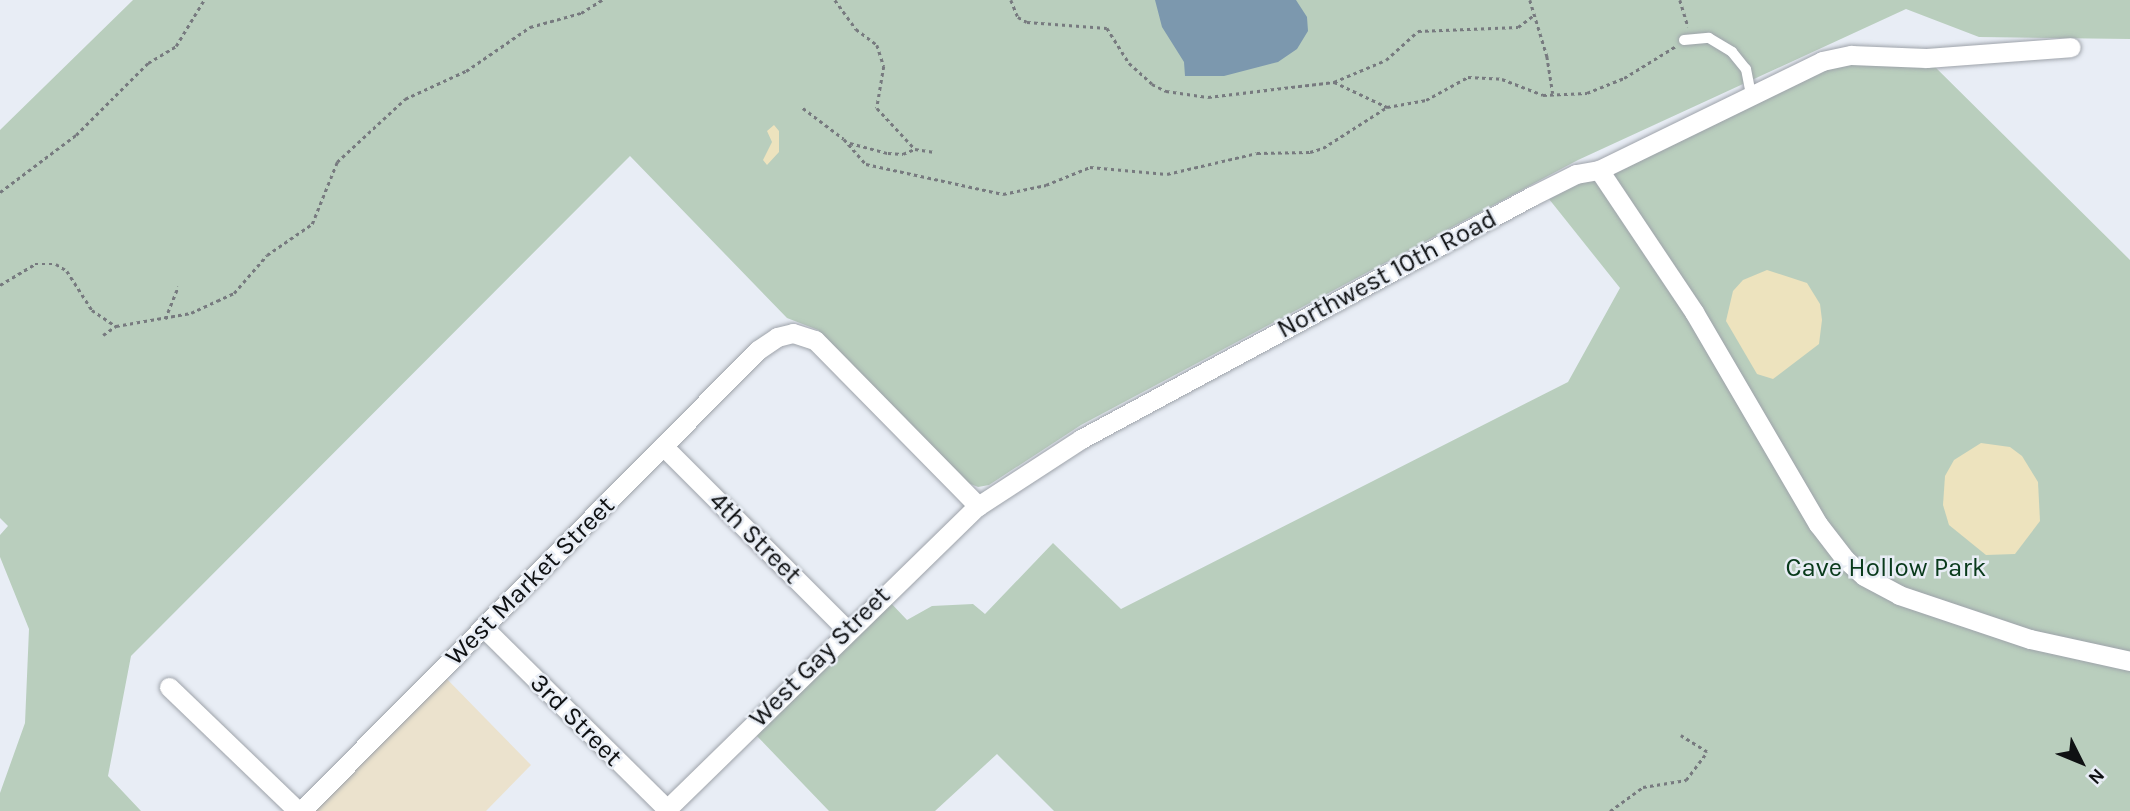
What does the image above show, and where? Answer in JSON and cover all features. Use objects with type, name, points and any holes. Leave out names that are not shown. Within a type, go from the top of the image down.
[{"type":"street","name":"Northwest 10th Road","points":[[978,506],[1093,433],[1532,196],[1576,174],[1599,170],[1809,66],[1851,55],[1926,58],[2071,47]]},
{"type":"street","points":[[1599,170],[1694,312],[1818,524],[1854,567],[1899,595],[1990,626],[2130,661]]},
{"type":"street","name":"West Market Street","points":[[300,811],[758,350],[793,333],[815,340],[978,506]]},
{"type":"street","name":"4th Street","points":[[663,446],[847,629]]},
{"type":"street","name":"West Gay Street","points":[[667,810],[847,629],[978,506]]},
{"type":"street","name":"3rd Street","points":[[483,627],[667,810]]},
{"type":"street","points":[[169,687],[300,811]]},
{"type":"lane","points":[[1684,40],[1709,38],[1732,52],[1746,69],[1751,94]]},
{"type":"path","points":[[0,192],[76,135],[144,67],[176,46],[204,0]]},
{"type":"path","points":[[103,335],[116,326],[165,319],[234,293],[267,255],[305,231],[337,162],[405,99],[466,71],[530,27],[582,13],[602,0]]},
{"type":"path","points":[[835,0],[856,29],[877,45],[884,66],[877,107],[915,149]]},
{"type":"path","points":[[1011,0],[1018,17],[1027,22],[1107,28],[1129,63],[1166,92],[1208,97],[1334,82],[1386,60],[1418,31],[1518,27],[1534,15]]},
{"type":"path","points":[[1530,0],[1554,96]]},
{"type":"path","points":[[803,108],[847,142],[866,164],[1003,194],[1046,185],[1090,167],[1167,174],[1257,153],[1310,152],[1323,148],[1387,107],[1426,100],[1468,77],[1485,75],[1554,96],[1587,93],[1624,78],[1684,40],[1687,17],[1680,0]]},
{"type":"path","points":[[1334,82],[1387,107]]},
{"type":"path","points":[[847,142],[888,153],[902,154],[915,149],[933,152]]},
{"type":"path","points":[[0,285],[35,264],[56,264],[66,271],[92,310],[116,326]]},
{"type":"path","points":[[165,319],[178,287]]},
{"type":"path","points":[[1610,811],[1643,787],[1686,780],[1707,752],[1681,736]]},
{"type":"shaded area","points":[[443,675],[531,765],[486,811],[314,811]]},
{"type":"green space","points":[[133,0],[2130,0],[2130,39],[1979,37],[1906,9],[1578,160],[1081,425],[989,485],[978,487],[968,483],[818,330],[787,318],[630,156],[131,656],[108,776],[141,811],[0,811],[0,793],[25,723],[29,629],[0,557],[0,535],[8,526],[0,518],[0,130]]},
{"type":"green space","name":"Cave Hollow Park","points":[[1926,58],[2130,260],[2130,811],[1054,811],[997,754],[935,811],[829,811],[755,734],[888,600],[907,620],[932,606],[973,604],[985,614],[1053,543],[1121,609],[1568,382],[1620,288],[1549,199],[1822,61]]},
{"type":"sand","points":[[774,125],[779,131],[779,152],[767,165],[763,160],[772,142],[767,131]]},
{"type":"sand","points":[[1767,270],[1807,283],[1820,304],[1822,320],[1819,344],[1773,379],[1757,374],[1726,321],[1733,291],[1743,280]]},
{"type":"sand","points":[[1981,443],[2010,447],[2022,456],[2038,482],[2040,521],[2015,554],[1986,555],[1949,525],[1943,505],[1945,476],[1954,460]]},
{"type":"water","points":[[1155,0],[1296,0],[1307,17],[1308,31],[1297,49],[1278,62],[1224,76],[1185,76],[1184,62],[1162,27]]}]
